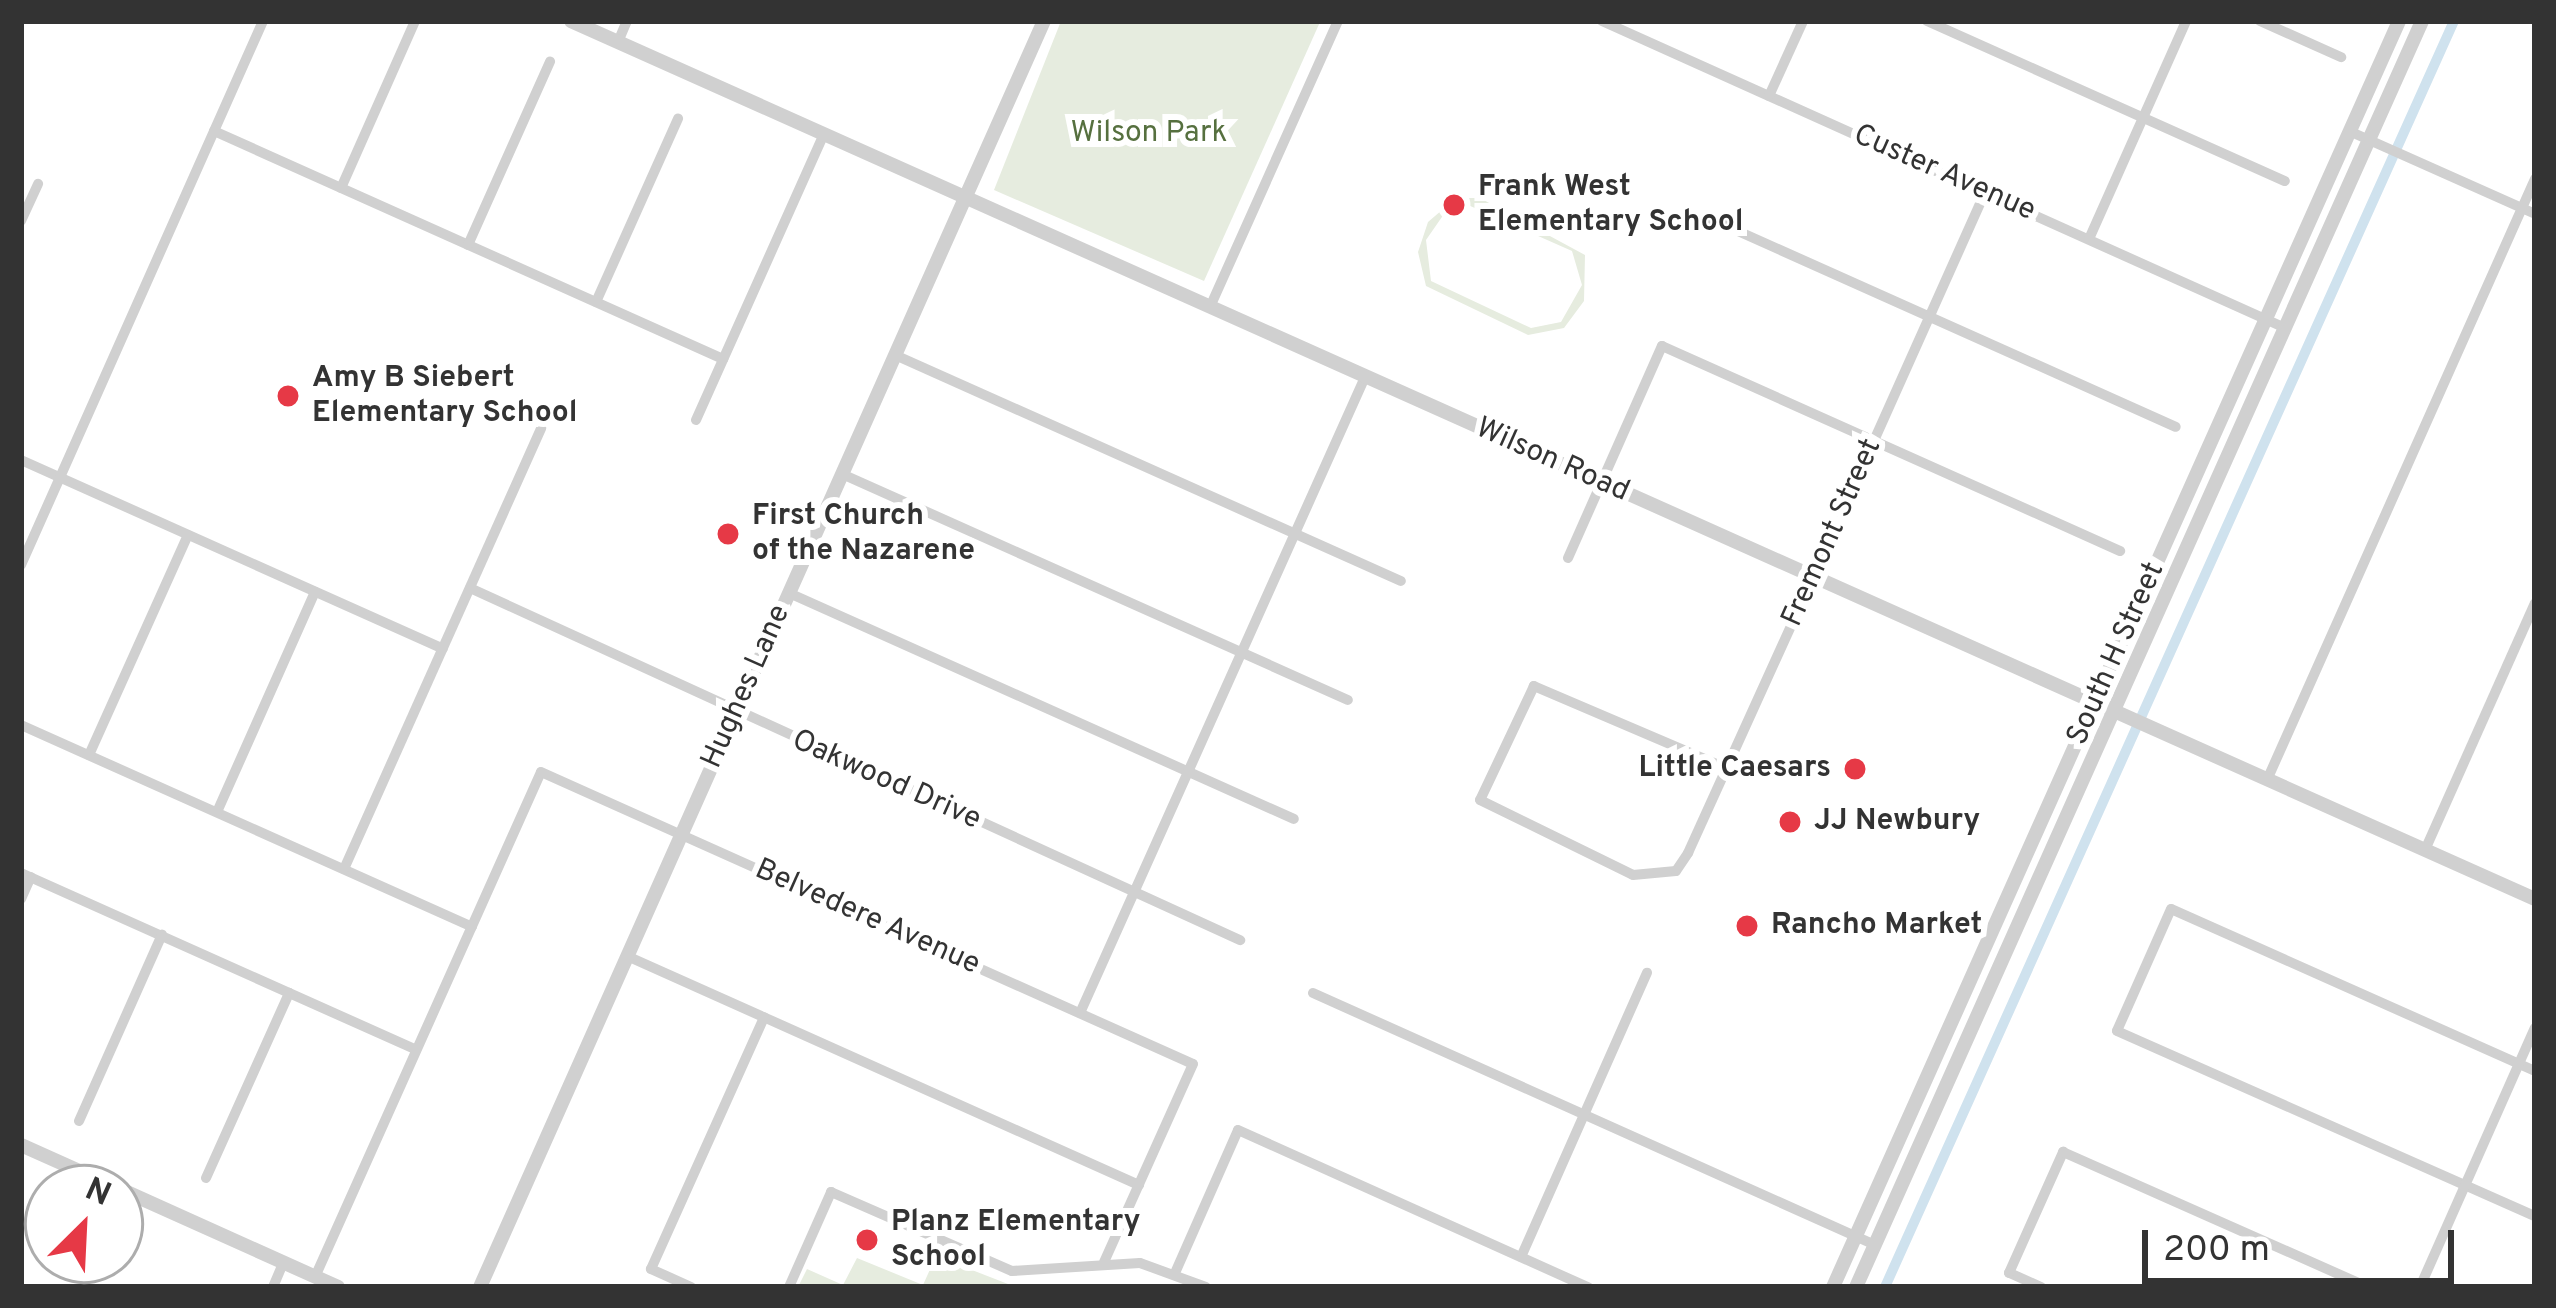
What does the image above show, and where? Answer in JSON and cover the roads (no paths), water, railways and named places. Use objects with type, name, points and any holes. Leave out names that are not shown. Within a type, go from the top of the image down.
[{"type":"street","points":[[21,565],[262,21]]},
{"type":"street","points":[[341,188],[416,21]]},
{"type":"street","name":"Wilson Road","points":[[571,21],[2535,899]]},
{"type":"street","points":[[618,42],[627,21]]},
{"type":"street","name":"Hughes Lane","points":[[480,1287],[1044,21]]},
{"type":"street","points":[[1210,307],[1338,21]]},
{"type":"street","name":"Custer Avenue","points":[[1602,21],[2285,328]]},
{"type":"street","points":[[1769,96],[1803,21]]},
{"type":"street","points":[[1927,21],[2285,182]]},
{"type":"street","points":[[2089,238],[2186,21]]},
{"type":"street","points":[[2260,21],[2341,57]]},
{"type":"street","name":"South H Street","points":[[1833,1287],[2399,21]]},
{"type":"street","name":"South H Street","points":[[1856,1287],[2422,21]]},
{"type":"street","points":[[469,245],[550,62]]},
{"type":"street","points":[[596,302],[678,119]]},
{"type":"street","points":[[214,131],[723,359]]},
{"type":"street","points":[[2349,131],[2535,214]]},
{"type":"street","points":[[696,420],[824,134]]},
{"type":"street","points":[[2267,780],[2535,179]]},
{"type":"street","points":[[21,221],[38,184]]},
{"type":"street","name":"Fremont Street","points":[[1726,768],[1546,688],[1526,692],[1483,806],[1633,875],[1676,871],[1726,768],[1813,577],[1985,192]]},
{"type":"street","points":[[1711,219],[2176,427]]},
{"type":"street","points":[[1568,558],[1662,346],[2120,551]]},
{"type":"street","points":[[895,355],[1401,581]]},
{"type":"street","points":[[1080,1013],[1366,377]]},
{"type":"street","points":[[344,869],[541,428]]},
{"type":"street","points":[[21,460],[443,649]]},
{"type":"street","points":[[842,474],[1348,700]]},
{"type":"street","points":[[89,755],[188,535]]},
{"type":"street","name":"Oakwood Drive","points":[[470,588],[735,714],[1240,940]]},
{"type":"street","points":[[217,812],[315,592]]},
{"type":"street","points":[[789,593],[1294,819]]},
{"type":"street","points":[[2425,850],[2535,603]]},
{"type":"street","points":[[21,724],[472,926],[314,1277]]},
{"type":"street","name":"Belvedere Avenue","points":[[472,926],[541,772],[1193,1064],[1139,1184]]},
{"type":"street","points":[[21,899],[26,875],[416,1050]]},
{"type":"street","points":[[2535,1071],[2171,909],[2117,1031],[2535,1216]]},
{"type":"street","points":[[79,1120],[161,935]]},
{"type":"street","points":[[627,956],[1139,1184],[1104,1262]]},
{"type":"street","points":[[1521,1257],[1646,973]]},
{"type":"street","points":[[206,1178],[289,993]]},
{"type":"street","points":[[1312,993],[1875,1245]]},
{"type":"street","points":[[691,1287],[651,1269],[764,1017]]},
{"type":"street","points":[[2420,1287],[2535,1028]]},
{"type":"street","points":[[1175,1274],[1238,1130],[1588,1287]]},
{"type":"street","points":[[21,1145],[63,1164]]},
{"type":"street","points":[[2041,1287],[2009,1273],[2063,1152],[2368,1287]]},
{"type":"street","points":[[788,1287],[831,1192],[1012,1271],[1104,1262],[1175,1274],[1206,1287]]},
{"type":"street","points":[[144,1201],[338,1287]]},
{"type":"street","points":[[272,1287],[284,1263]]},
{"type":"waterway","points":[[1885,1287],[2454,21]]},
{"type":"place","name":"Frank West Elementary School","points":[[1454,205]]},
{"type":"place","name":"Amy B Siebert Elementary School","points":[[288,396]]},
{"type":"place","name":"First Church of the Nazarene","points":[[728,534]]},
{"type":"place","name":"Little Caesars","points":[[1855,769]]},
{"type":"place","name":"JJ Newbury","points":[[1790,822]]},
{"type":"place","name":"Rancho Market","points":[[1747,926]]},
{"type":"place","name":"Planz Elementary School","points":[[867,1240]]},
{"type":"park label","name":"Wilson Park","points":[[1149,134]]}]
